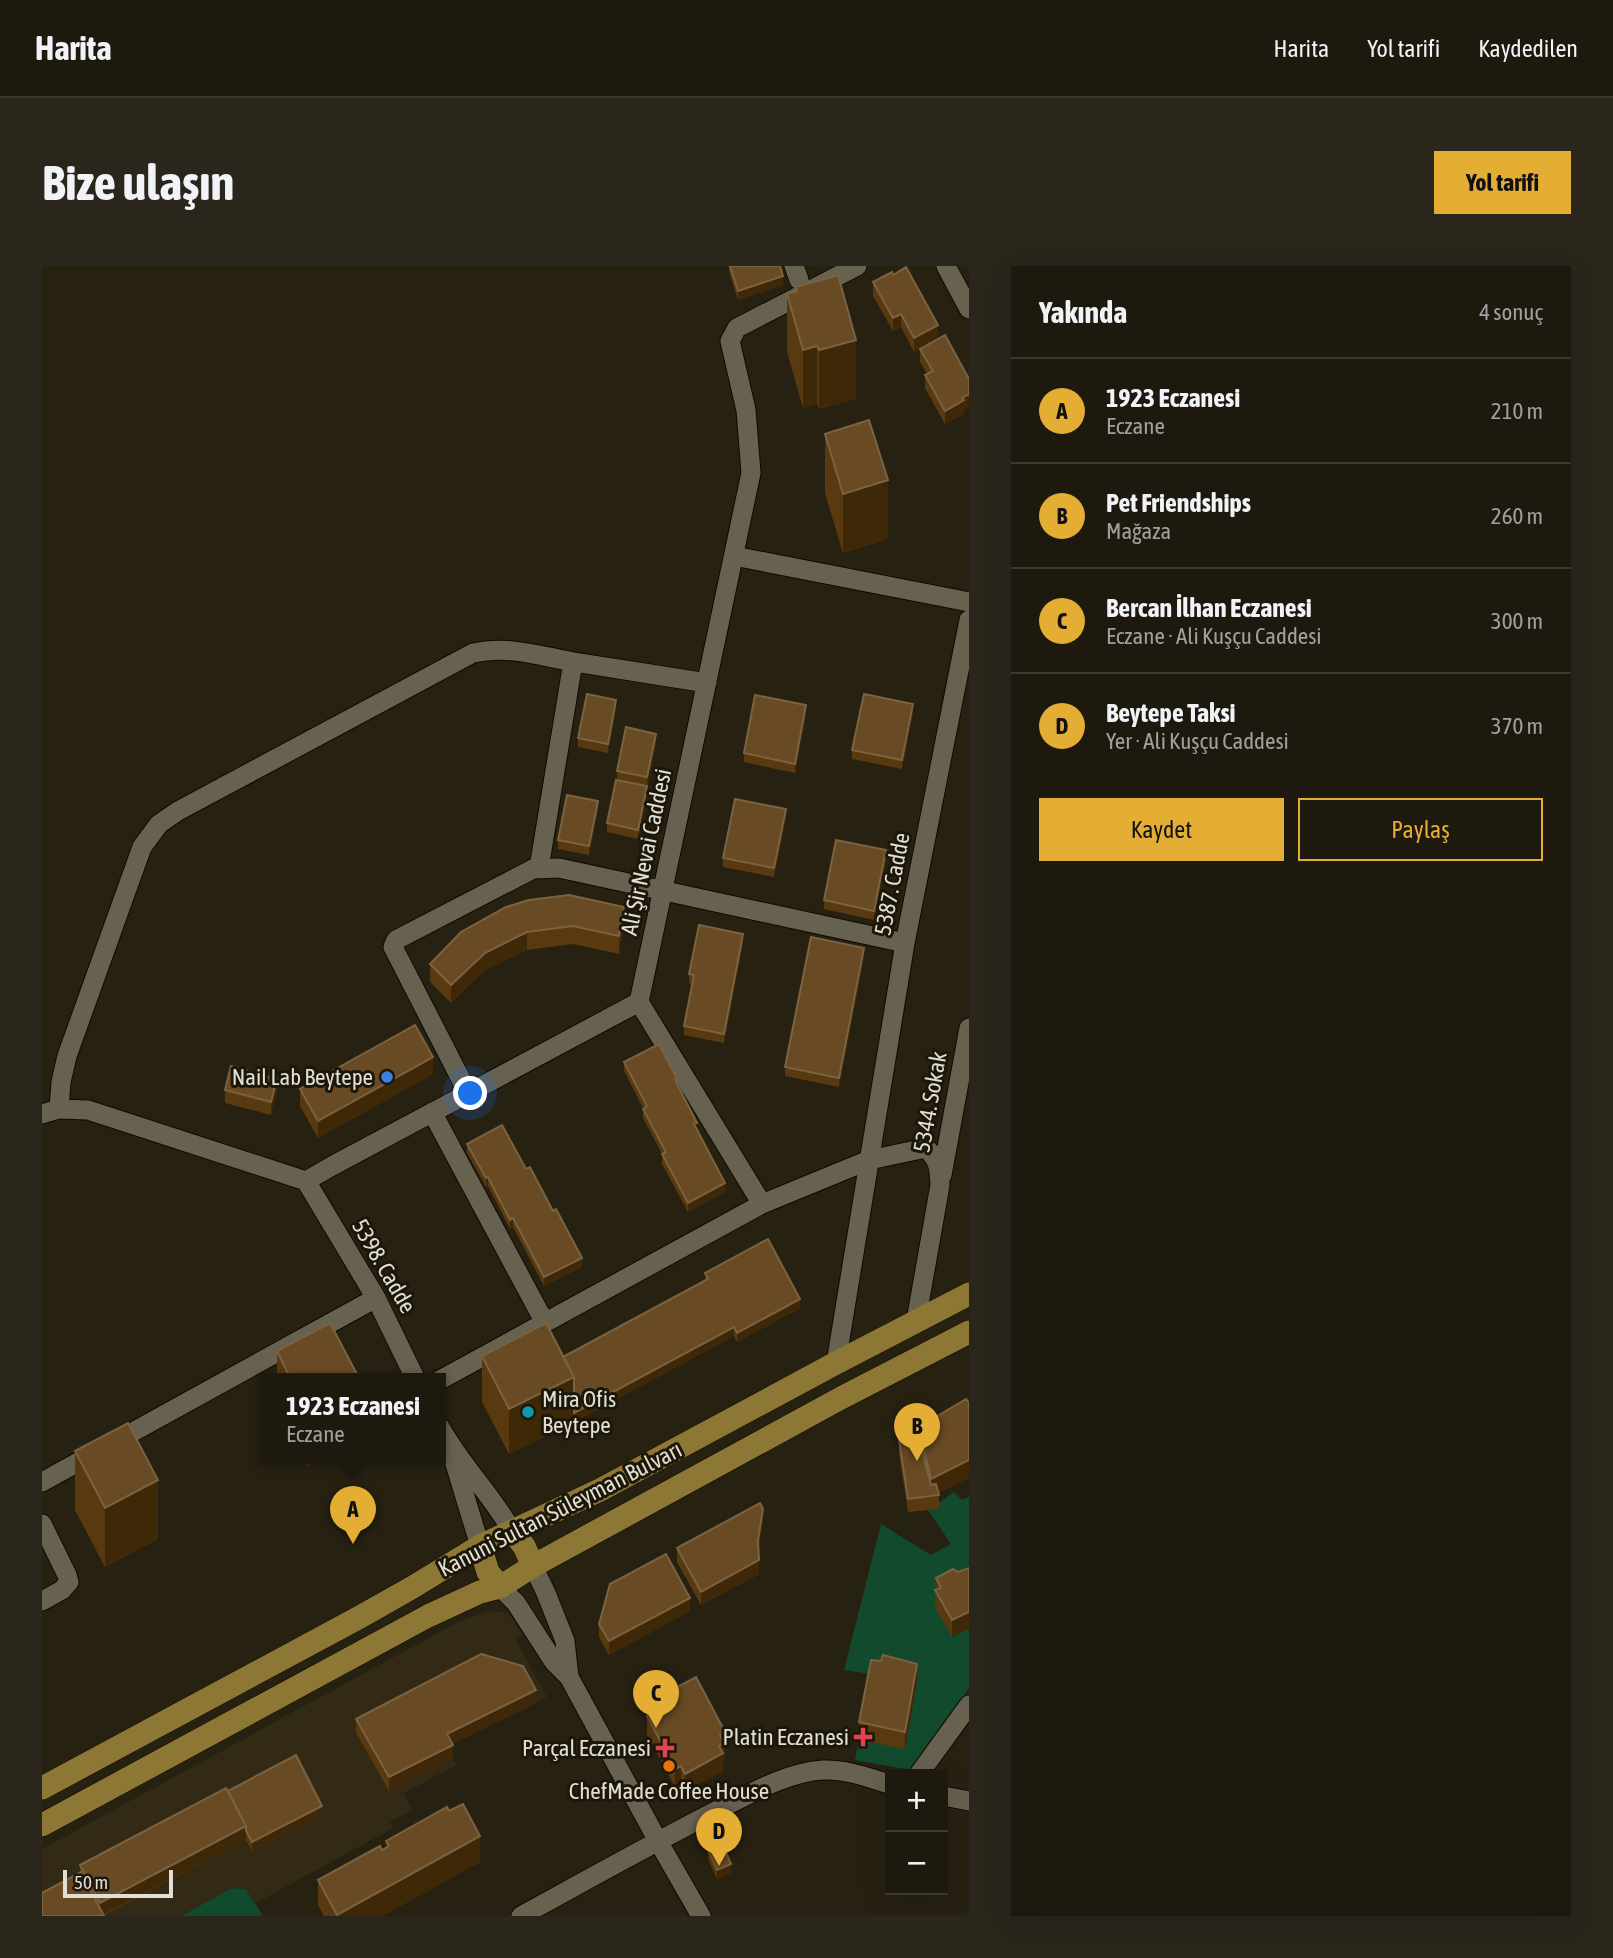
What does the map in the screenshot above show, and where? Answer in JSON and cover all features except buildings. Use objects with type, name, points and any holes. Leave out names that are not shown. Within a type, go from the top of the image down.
[{"type":"main road","name":"Kanuni Sultan Süleyman Bulvarı","points":[[42,1788],[371,1611],[480,1546],[600,1490],[969,1294]]},
{"type":"main road","name":"Kanuni Sultan Süleyman Bulvarı","points":[[42,1825],[419,1621],[480,1592],[500,1587],[533,1566],[841,1398],[969,1332]]},
{"type":"main road","points":[[512,1531],[524,1546],[533,1566]]},
{"type":"main road","points":[[480,1546],[488,1572],[500,1587]]},
{"type":"street","name":"Ali Şir Nevai Caddesi","points":[[639,1002],[751,472],[746,410],[730,341],[737,328],[857,266]]},
{"type":"street","points":[[946,266],[969,309]]},
{"type":"street","points":[[734,556],[969,602]]},
{"type":"street","name":"5387. Cadde","points":[[836,1363],[905,943],[969,620]]},
{"type":"street","points":[[707,683],[508,649],[473,653],[178,811],[159,824],[142,847],[50,1111],[88,1110],[306,1181],[639,1002],[762,1204]]},
{"type":"street","points":[[539,868],[573,662]]},
{"type":"street","points":[[468,1093],[393,947],[396,940],[522,873],[539,868],[558,867],[905,943]]},
{"type":"street","name":"5344. Sokak","points":[[916,1321],[969,1028]]},
{"type":"street","points":[[432,1112],[545,1323]]},
{"type":"street","points":[[446,1377],[762,1204],[869,1160],[926,1148],[935,1156],[940,1185]]},
{"type":"street","name":"5398. Cadde","points":[[306,1181],[376,1298],[413,1373]]},
{"type":"street","points":[[42,1482],[376,1298]]},
{"type":"street","points":[[446,1436],[512,1531]]},
{"type":"street","points":[[446,1439],[480,1546]]},
{"type":"street","points":[[42,1524],[69,1582],[62,1590],[42,1601]]},
{"type":"street","points":[[533,1566],[565,1640],[569,1678]]},
{"type":"street","points":[[500,1587],[516,1603],[554,1662],[569,1678],[657,1841],[701,1916]]},
{"type":"street","points":[[923,1769],[969,1705]]},
{"type":"street","points":[[521,1916],[657,1841],[764,1787],[796,1775],[820,1770],[839,1770],[885,1783]]},
{"type":"street","points":[[948,1797],[969,1801]]},
{"type":"shaded area","points":[[489,1611],[509,1615],[514,1621],[522,1635],[515,1639],[547,1697],[447,1747],[457,1765],[404,1793],[412,1810],[390,1822],[393,1828],[256,1903],[246,1889],[232,1888],[181,1916],[42,1916],[42,1849],[460,1621]]},
{"type":"green space","points":[[954,1492],[962,1500],[969,1497],[969,1688],[912,1769],[855,1760],[870,1674],[844,1670],[881,1524],[931,1555],[951,1544],[928,1510]]},
{"type":"green space","points":[[232,1888],[246,1889],[263,1916],[181,1916]]},
{"type":"place","name":"Nail Lab Beytepe","points":[[387,1077]]},
{"type":"place","name":"Mira Ofis Beytepe","points":[[528,1412]]},
{"type":"place","name":"Pet Friendships","points":[[917,1461]]},
{"type":"place","name":"1923 Eczanesi","points":[[353,1544]]},
{"type":"place","name":"Bercan İlhan Eczanesi","points":[[656,1728]]},
{"type":"place","name":"Platin Eczanesi","points":[[863,1737]]},
{"type":"place","name":"Parçal Eczanesi","points":[[665,1748]]},
{"type":"place","name":"ChefMade Coffee House","points":[[669,1766]]},
{"type":"place","name":"Beytepe Taksi","points":[[719,1866]]}]
